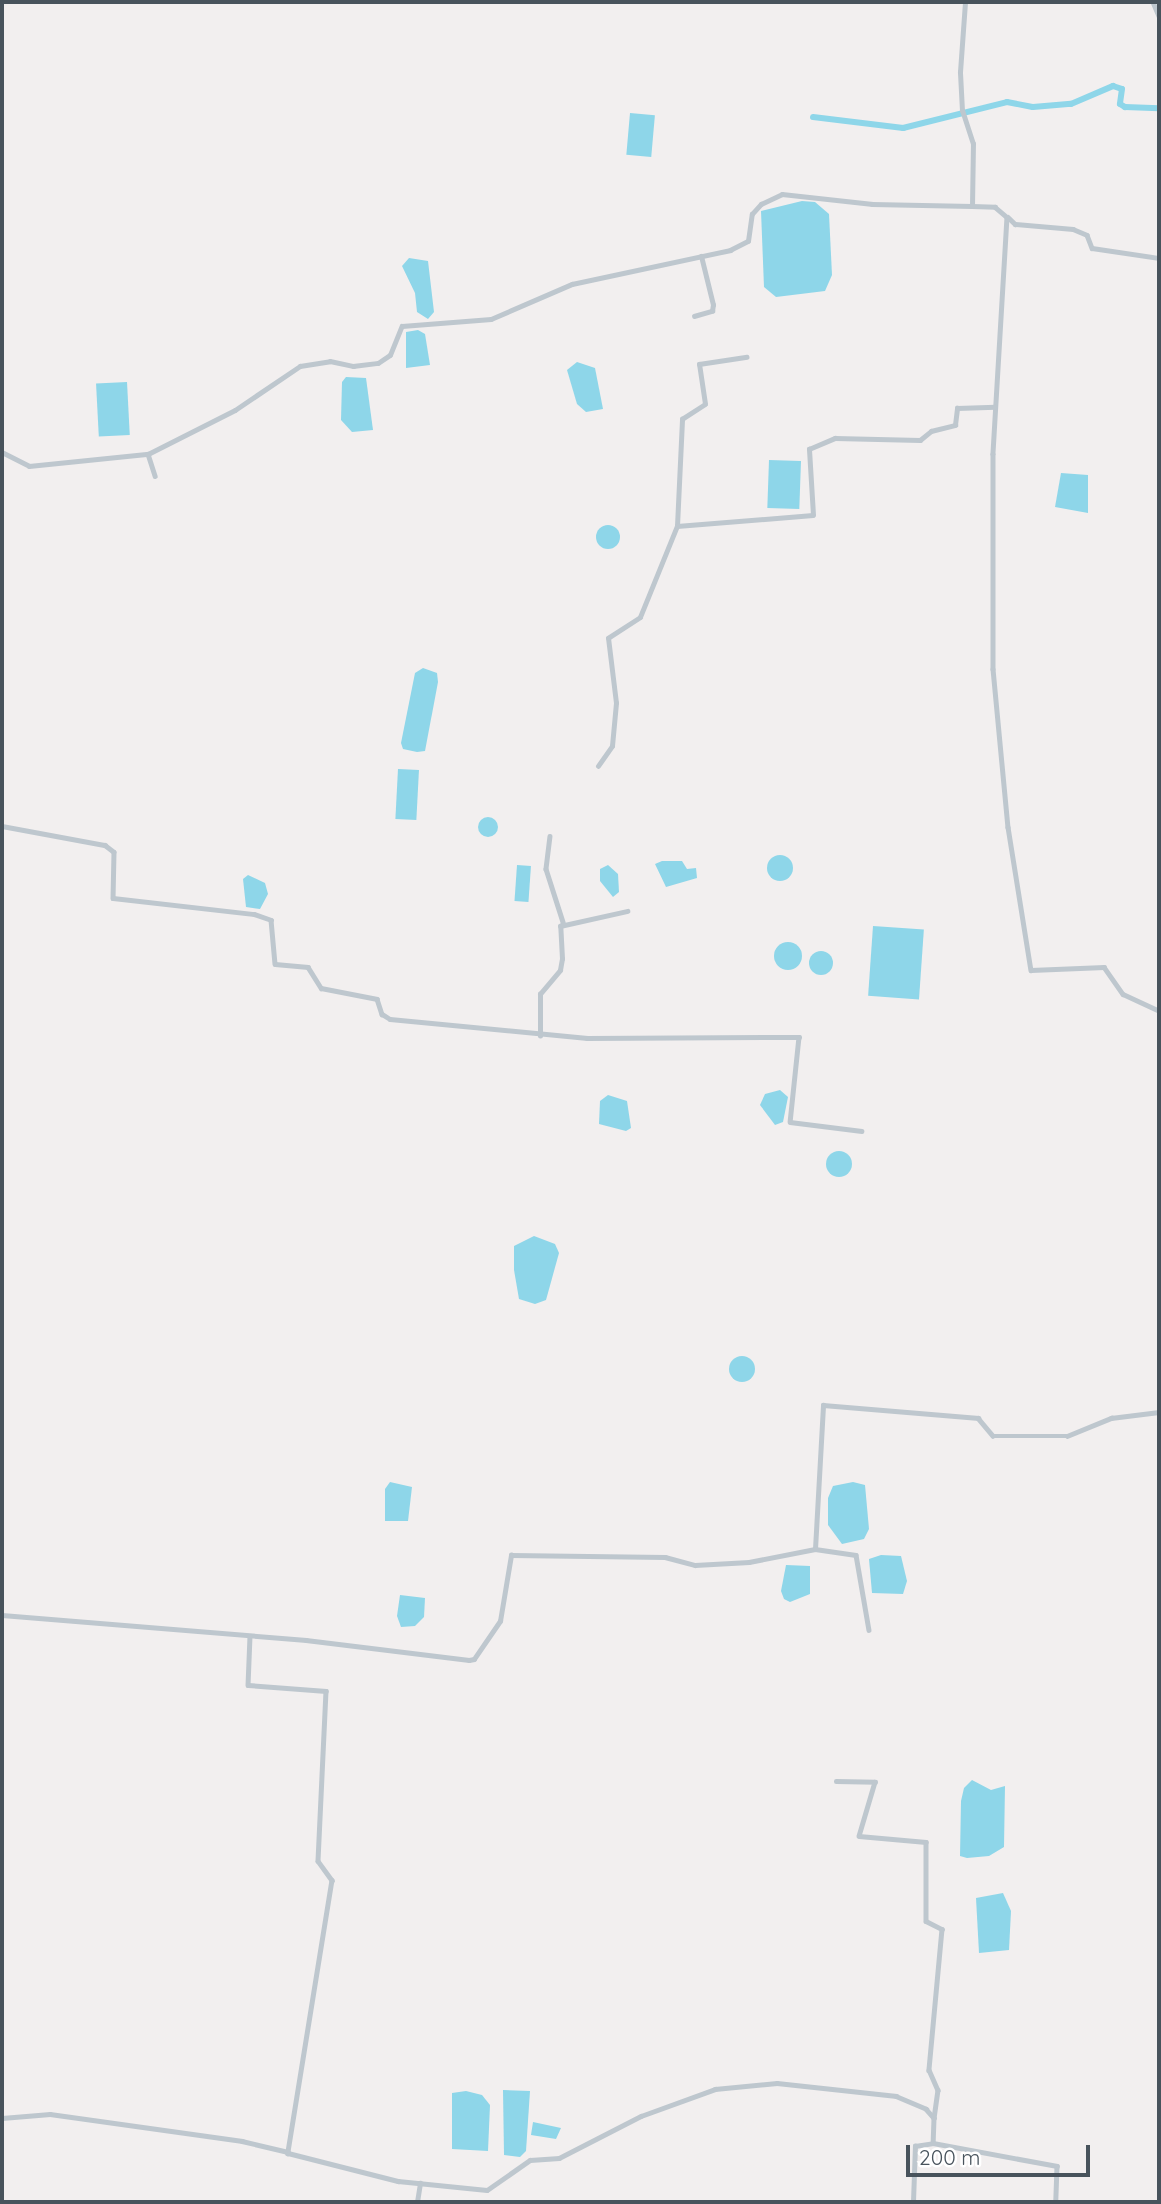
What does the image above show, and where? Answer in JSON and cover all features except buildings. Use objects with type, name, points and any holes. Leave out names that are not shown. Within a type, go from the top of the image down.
[{"type":"street","points":[[965,2],[960,72],[962,111],[973,144],[972,206]]},
{"type":"street","points":[[1153,2],[1159,16]]},
{"type":"street","points":[[2,452],[29,466],[148,454],[235,410],[300,366],[330,361],[354,366],[378,363],[390,355],[402,326],[491,319],[572,284],[701,256],[748,241],[752,214],[782,194],[872,204],[995,207],[1015,224],[1073,229],[1087,235],[1093,248],[1159,258]]},
{"type":"street","points":[[1007,217],[995,407],[993,669],[1008,827],[1031,970],[1104,967],[1122,995],[1159,1011]]},
{"type":"street","points":[[694,316],[712,311],[713,305],[701,256]]},
{"type":"street","points":[[598,766],[612,746],[616,703],[608,638],[640,617],[677,526],[682,419],[705,404],[699,364],[746,356]]},
{"type":"street","points":[[677,526],[813,515],[809,449],[835,438],[920,440],[931,431],[955,425],[957,408],[995,407]]},
{"type":"street","points":[[148,454],[155,476]]},
{"type":"street","points":[[2,826],[105,845],[114,852],[113,898],[254,914],[271,920],[275,964],[308,967],[321,988],[377,999],[382,1014],[390,1019],[540,1036],[650,1040],[799,1037],[790,1122],[861,1131]]},
{"type":"street","points":[[540,1036],[540,994],[559,970],[563,922],[546,869],[550,836]]},
{"type":"street","points":[[563,922],[627,911]]},
{"type":"street","points":[[815,1549],[820,1406],[978,1419],[993,1436],[1067,1436],[1111,1418],[1159,1412]]},
{"type":"street","points":[[2,1615],[250,1636],[474,1659],[500,1621],[511,1555],[665,1557],[695,1565],[749,1562],[815,1549],[856,1555],[869,1630]]},
{"type":"street","points":[[250,1636],[248,1685],[326,1691],[318,1861],[332,1880],[288,2152]]},
{"type":"street","points":[[836,1781],[875,1782],[859,1836],[926,1842],[926,1922],[943,1930],[929,2070],[939,2090],[933,2143]]},
{"type":"street","points":[[2,2118],[50,2114],[242,2141],[420,2183],[487,2190],[530,2160],[559,2158],[641,2116],[715,2089],[777,2083],[896,2096],[926,2109],[934,2118]]},
{"type":"street","points":[[912,2202],[915,2146],[933,2143],[1057,2166],[1056,2202]]},
{"type":"street","points":[[417,2202],[420,2183]]},
{"type":"water","points":[[630,113],[655,115],[651,157],[626,155]]},
{"type":"water","points":[[802,201],[815,202],[829,214],[832,275],[825,291],[776,297],[764,287],[761,211]]},
{"type":"water","points":[[409,258],[428,261],[434,312],[428,319],[417,312],[415,293],[402,266]]},
{"type":"water","points":[[418,330],[425,334],[430,365],[406,368],[406,332]]},
{"type":"water","points":[[577,362],[595,368],[603,409],[586,412],[577,404],[567,370]]},
{"type":"water","points":[[346,377],[366,378],[373,430],[352,432],[341,420],[342,382]]},
{"type":"water","points":[[127,382],[130,435],[99,437],[96,384]]},
{"type":"water","points":[[769,460],[801,461],[799,509],[767,508]]},
{"type":"water","points":[[1061,473],[1088,475],[1088,513],[1055,507]]},
{"type":"water","points":[[608,525],[617,528],[620,537],[617,546],[608,549],[599,546],[596,537],[599,528]]},
{"type":"water","points":[[423,668],[437,673],[438,682],[425,751],[417,752],[403,749],[401,743],[415,673]]},
{"type":"water","points":[[398,769],[419,770],[416,820],[395,819]]},
{"type":"water","points":[[488,817],[495,820],[498,827],[495,834],[488,837],[481,834],[478,827],[481,820]]},
{"type":"water","points":[[780,855],[789,859],[793,868],[789,877],[780,881],[771,877],[767,868],[771,859]]},
{"type":"water","points":[[662,861],[682,861],[687,869],[696,868],[697,878],[666,887],[655,864]]},
{"type":"water","points":[[517,865],[531,866],[528,902],[514,901]]},
{"type":"water","points":[[608,865],[618,874],[619,892],[613,897],[600,881],[600,869]]},
{"type":"water","points":[[248,875],[265,883],[268,894],[260,909],[246,907],[243,879]]},
{"type":"water","points":[[873,926],[924,930],[919,999],[868,996]]},
{"type":"water","points":[[788,942],[798,946],[802,956],[798,966],[788,970],[778,966],[774,956],[778,946]]},
{"type":"water","points":[[821,951],[832,958],[833,963],[826,974],[821,975],[810,968],[809,963],[816,952]]},
{"type":"water","points":[[780,1090],[788,1097],[783,1122],[775,1125],[760,1105],[765,1094]]},
{"type":"water","points":[[608,1095],[627,1101],[631,1128],[626,1131],[599,1124],[600,1101]]},
{"type":"water","points":[[839,1151],[848,1155],[852,1164],[848,1173],[839,1177],[830,1173],[826,1164],[830,1155]]},
{"type":"water","points":[[534,1236],[555,1244],[559,1253],[546,1300],[535,1304],[519,1299],[514,1270],[514,1246]]},
{"type":"water","points":[[742,1356],[751,1360],[755,1369],[751,1378],[742,1382],[733,1378],[729,1369],[733,1360]]},
{"type":"water","points":[[390,1482],[412,1487],[408,1521],[385,1521],[385,1489]]},
{"type":"water","points":[[853,1482],[865,1485],[869,1529],[864,1539],[842,1544],[828,1525],[828,1498],[833,1486]]},
{"type":"water","points":[[881,1555],[901,1556],[907,1581],[903,1594],[872,1593],[869,1559]]},
{"type":"water","points":[[786,1565],[810,1566],[810,1594],[790,1602],[784,1599],[781,1591]]},
{"type":"water","points":[[400,1595],[425,1598],[424,1617],[415,1626],[401,1627],[397,1616]]},
{"type":"water","points":[[972,1780],[991,1790],[1005,1786],[1004,1847],[989,1856],[967,1858],[960,1856],[961,1801],[964,1788]]},
{"type":"water","points":[[1003,1893],[1011,1911],[1009,1950],[979,1953],[976,1898]]},
{"type":"water","points":[[503,2090],[530,2091],[526,2151],[520,2157],[504,2155]]},
{"type":"water","points":[[466,2091],[482,2095],[490,2105],[488,2151],[452,2149],[452,2093]]},
{"type":"water","points":[[533,2122],[561,2128],[556,2139],[531,2135]]},
{"type":"waterway","points":[[813,117],[903,128],[1007,102],[1033,107],[1071,104],[1113,86],[1122,89],[1120,104],[1125,107],[1159,108]]}]
